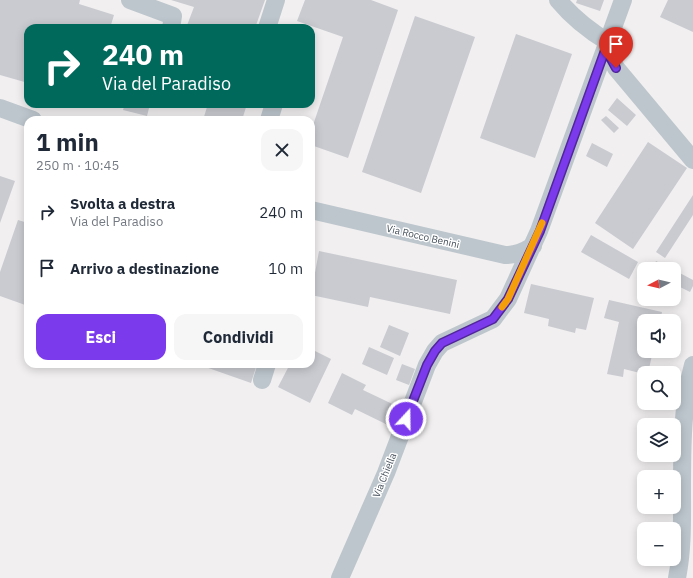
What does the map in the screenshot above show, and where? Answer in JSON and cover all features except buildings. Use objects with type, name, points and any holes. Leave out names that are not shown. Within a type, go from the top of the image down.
[{"type":"street","points":[[130,0],[173,16],[172,24]]},
{"type":"street","points":[[269,24],[276,0]]},
{"type":"street","points":[[558,0],[570,15],[608,42],[610,57],[616,68],[693,160]]},
{"type":"street","name":"Via Chiella","points":[[340,578],[386,473],[427,365],[435,351],[442,343],[493,319],[508,299],[533,246],[623,0]]},
{"type":"street","points":[[0,108],[24,117]]},
{"type":"street","name":"Via Rocco Benini","points":[[315,216],[505,255],[516,255],[533,246]]},
{"type":"street","points":[[677,578],[681,561],[682,443],[686,403],[693,365]]},
{"type":"slow traffic","points":[[502,307],[508,299],[540,231],[542,223]]},
{"type":"route","points":[[406,419],[427,365],[435,351],[442,343],[493,319],[508,299],[540,231],[608,42],[610,57],[616,68]]}]
